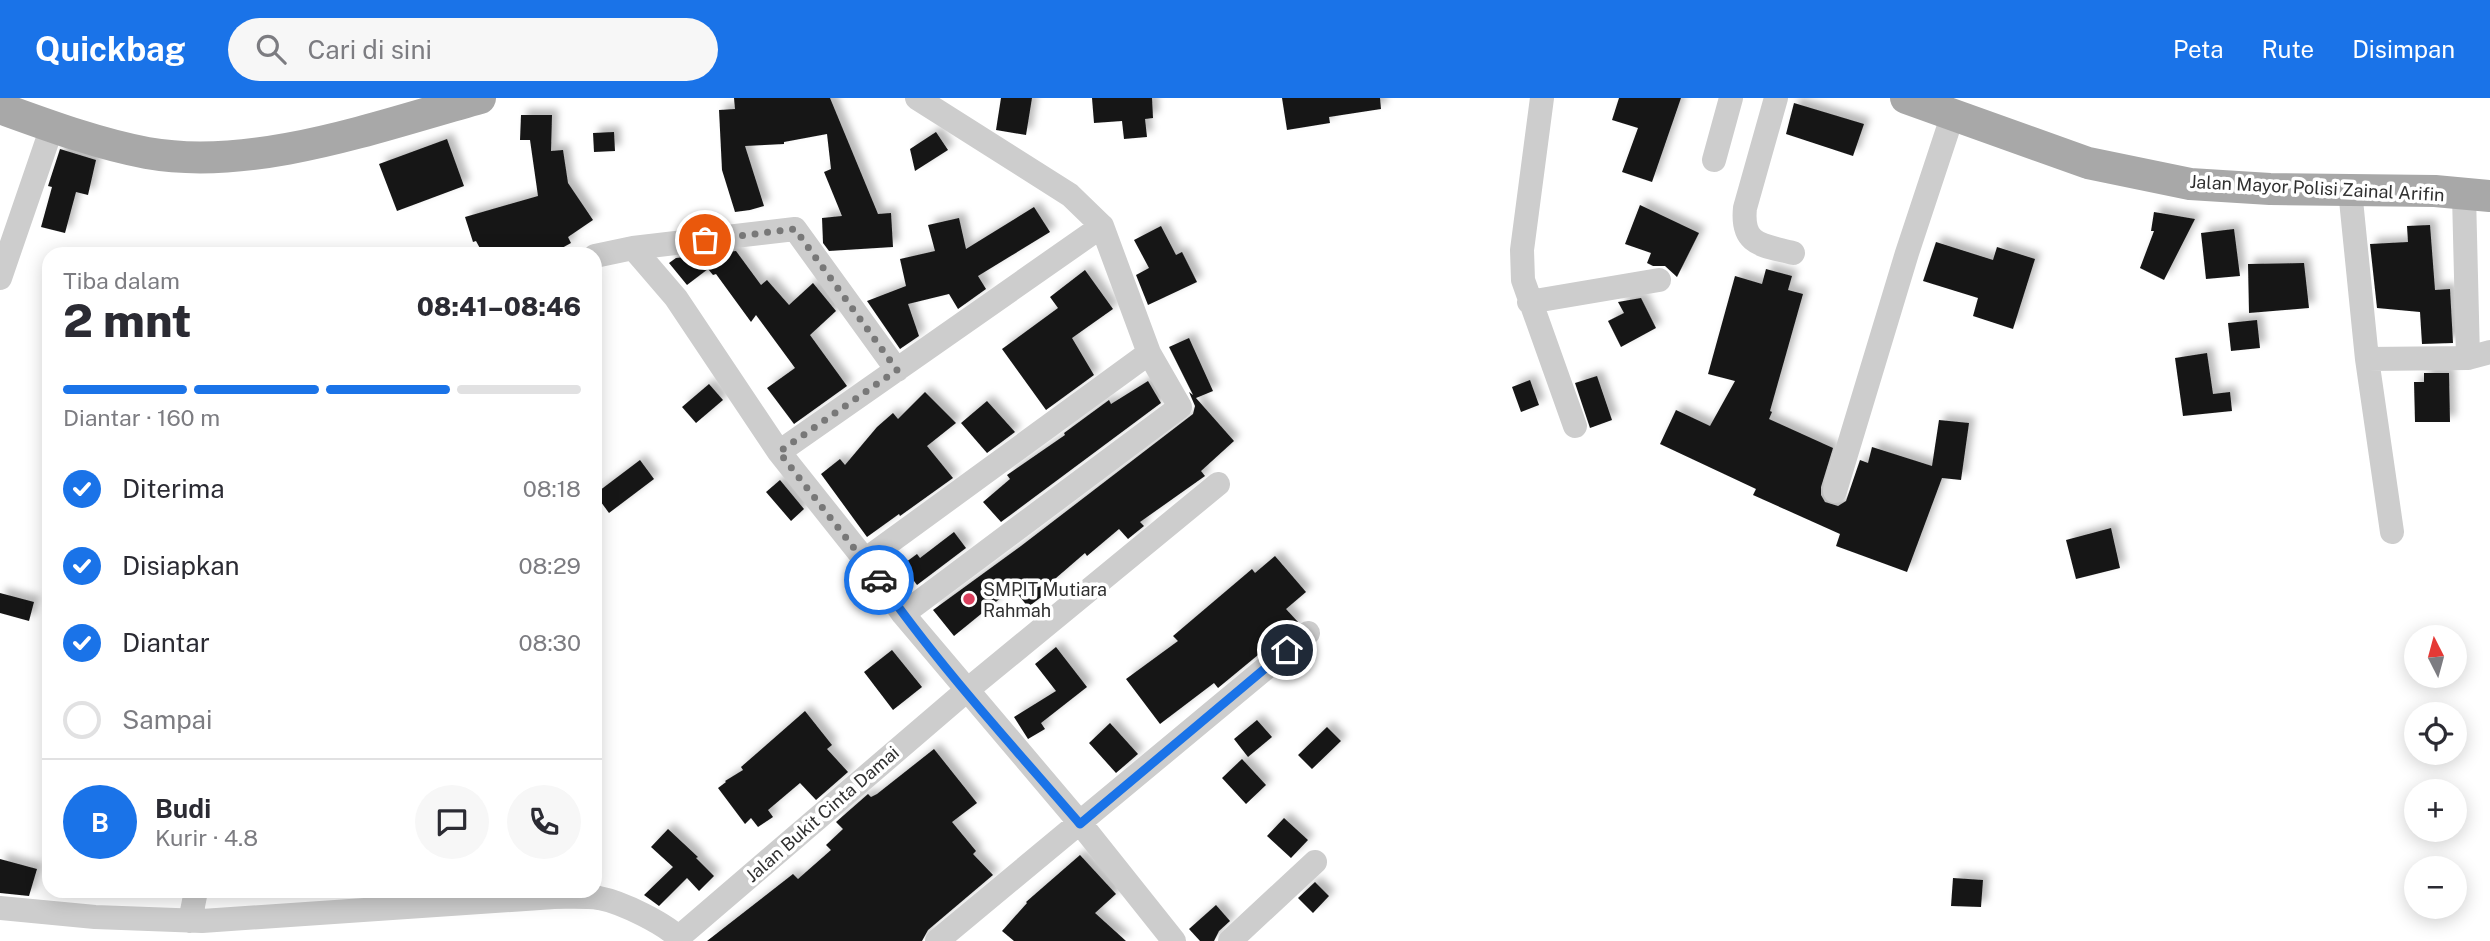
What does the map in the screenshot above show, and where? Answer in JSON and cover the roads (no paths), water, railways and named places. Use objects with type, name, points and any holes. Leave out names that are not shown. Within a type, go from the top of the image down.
[{"type":"main road","points":[[0,108],[52,127],[147,153],[182,156],[239,155],[318,143],[480,98]]},
{"type":"main road","name":"Jalan Mayor Polisi Zainal Arifin","points":[[1906,98],[2088,163],[2190,184],[2270,189],[2435,191],[2477,196]]},
{"type":"street","points":[[903,614],[1180,405],[1149,353],[1101,226],[1070,195],[917,98]]},
{"type":"street","points":[[1542,98],[1522,250],[1523,280],[1575,426]]},
{"type":"street","points":[[1714,160],[1731,98]]},
{"type":"street","points":[[1776,98],[1744,220],[1747,232],[1754,242],[1793,253]]},
{"type":"street","points":[[1835,491],[1907,253],[1953,114]]},
{"type":"street","points":[[0,278],[52,127]]},
{"type":"street","points":[[2350,190],[2367,359],[2392,533]]},
{"type":"street","points":[[2367,359],[2479,355],[2477,196]]},
{"type":"street","points":[[779,452],[1101,226]]},
{"type":"street","points":[[602,255],[633,248],[795,229],[897,370]]},
{"type":"street","points":[[633,248],[676,298],[779,452],[865,560],[903,614],[1080,824],[1174,941]]},
{"type":"street","points":[[1530,302],[1659,280]]},
{"type":"street","points":[[865,560],[1149,353]]},
{"type":"street","name":"Jalan Bukit Cinta Damai","points":[[680,939],[966,691],[1218,484]]},
{"type":"street","points":[[937,941],[1308,633]]},
{"type":"street","points":[[1230,941],[1315,862]]},
{"type":"street","points":[[190,920],[195,898]]},
{"type":"street","points":[[0,908],[95,917],[190,920],[538,898]]},
{"type":"street","points":[[598,898],[618,904],[680,939]]},
{"type":"place","name":"SMPIT Mutiara Rahmah","points":[[969,599]]}]
